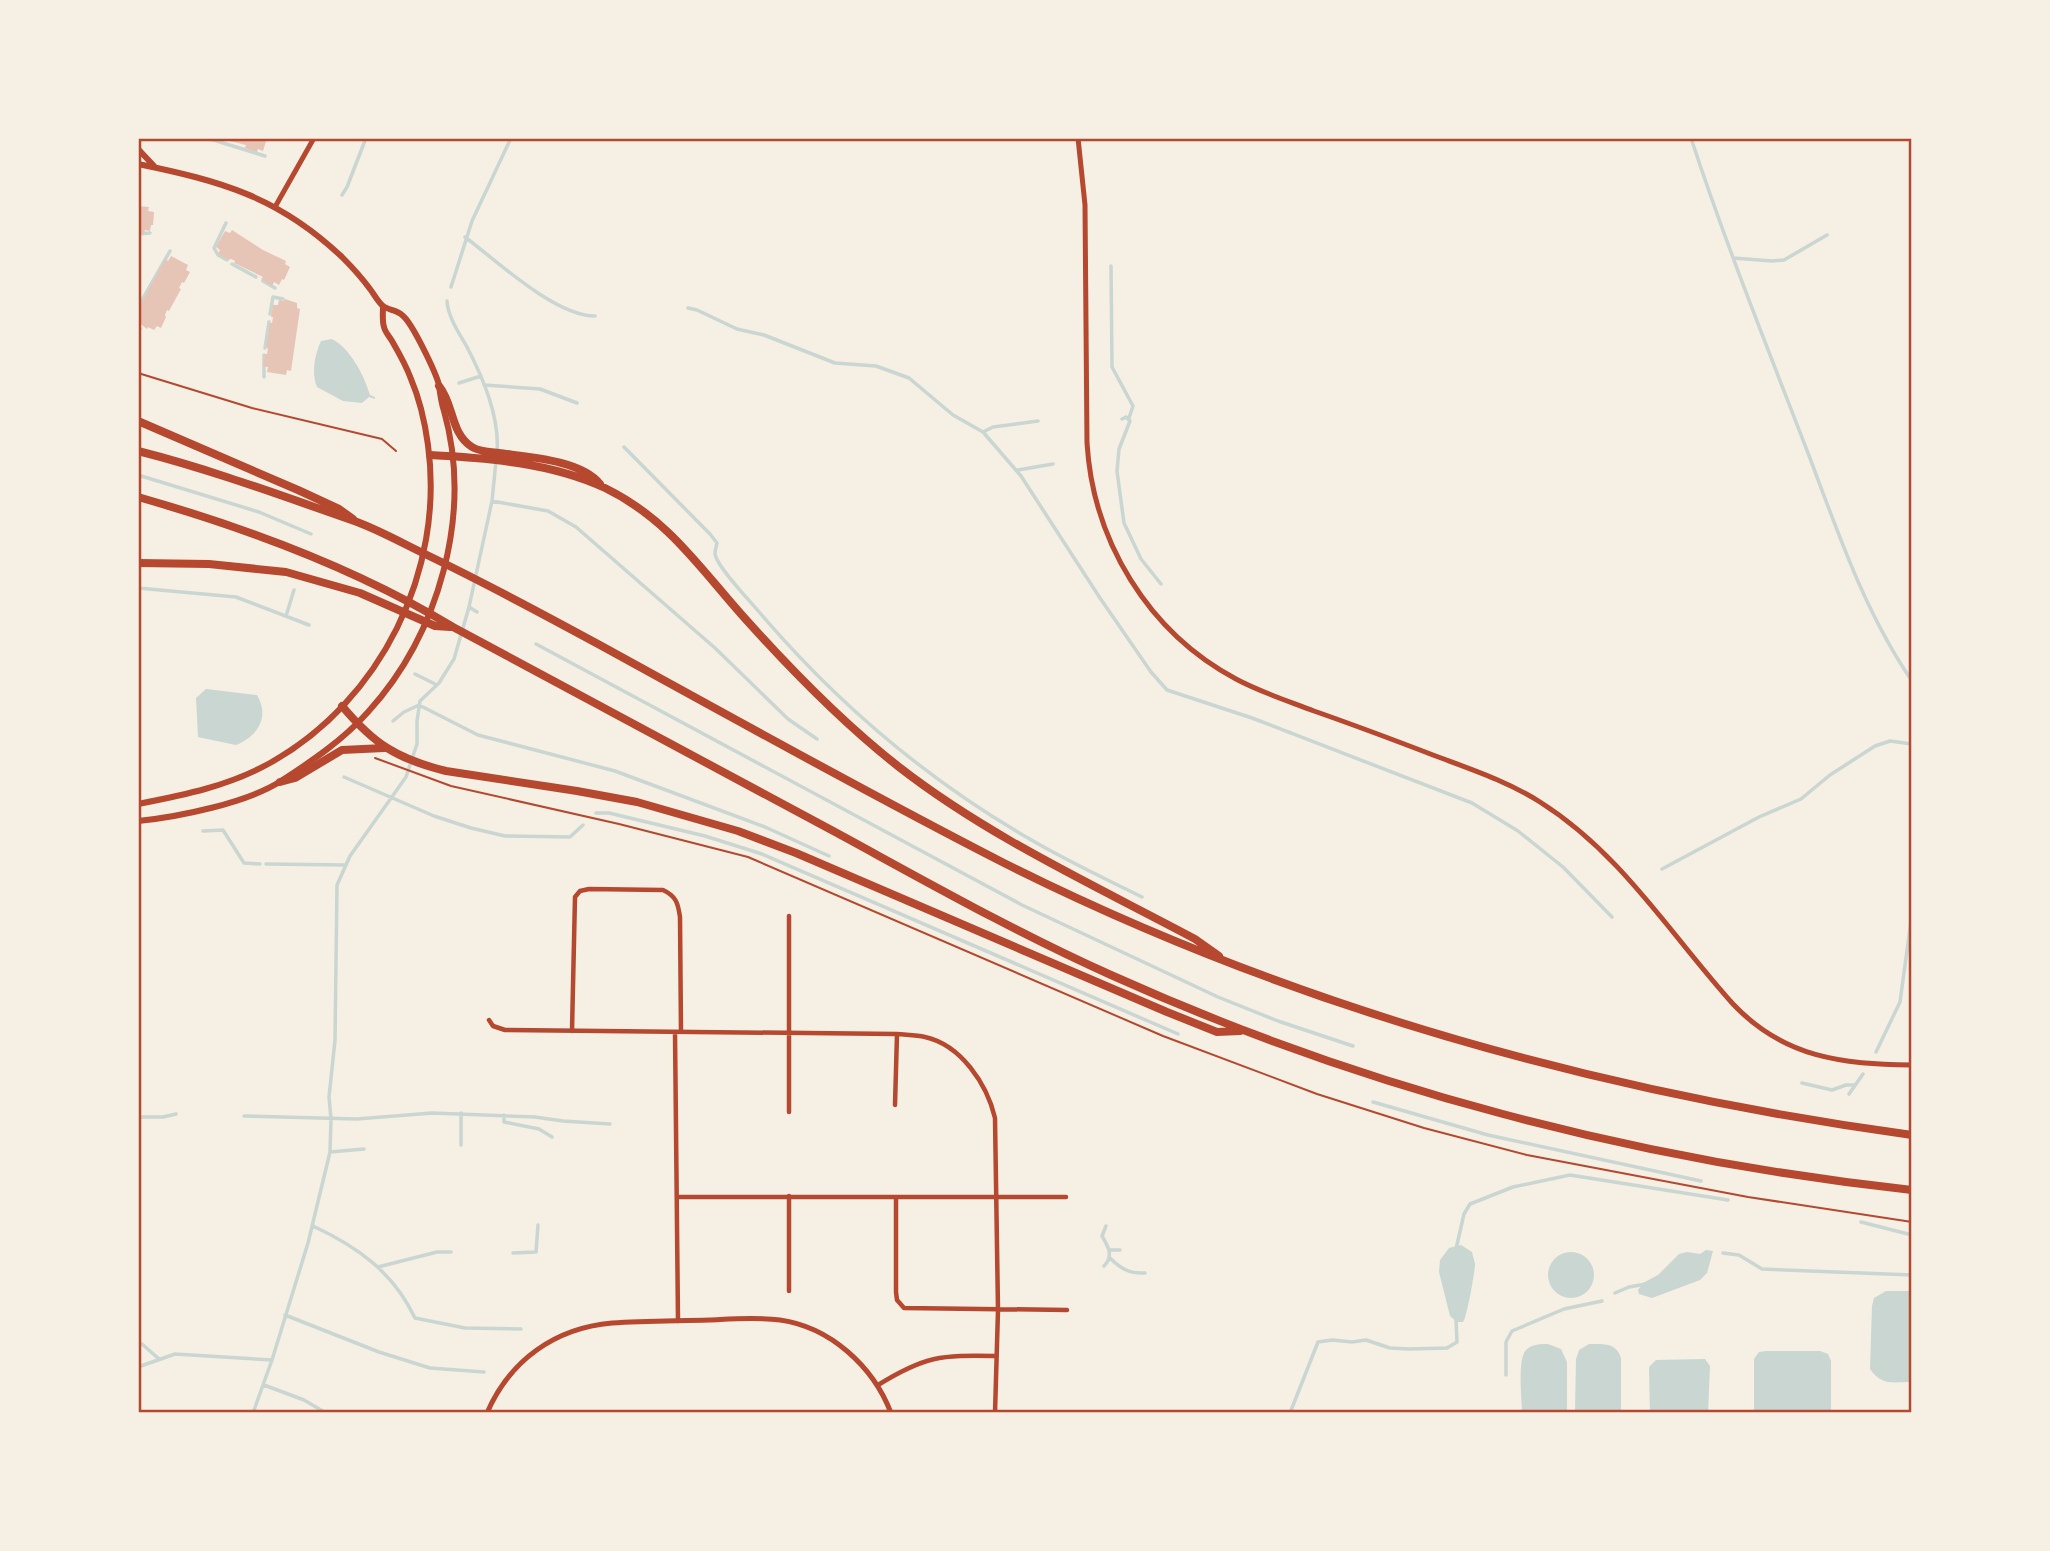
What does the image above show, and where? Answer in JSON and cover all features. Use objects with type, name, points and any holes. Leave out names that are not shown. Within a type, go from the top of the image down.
[{"type":"highway","points":[[439,386],[444,392],[459,432],[475,453]]},
{"type":"highway","points":[[138,421],[329,504],[358,523]]},
{"type":"highway","points":[[138,451],[252,485],[358,523],[530,607],[880,798],[1007,864],[1133,923],[1227,962],[1383,1018],[1538,1063],[1717,1103],[1912,1135]]},
{"type":"highway","points":[[429,455],[475,453],[529,462],[603,487],[643,510],[689,552],[749,624],[808,686],[899,767],[986,827],[1195,939],[1227,962]]},
{"type":"highway","points":[[138,497],[241,530],[349,573],[418,606],[1011,926],[1114,976],[1245,1031],[1398,1084],[1568,1130],[1754,1168],[1912,1190]]},
{"type":"highway","points":[[138,563],[188,562],[248,567],[305,576],[380,601],[435,626],[453,627]]},
{"type":"highway","points":[[342,706],[370,737],[401,757],[435,768],[623,799],[738,831],[796,853],[1204,1027],[1217,1032],[1245,1031]]},
{"type":"highway","points":[[280,782],[295,778],[342,750],[384,748]]},
{"type":"main road","points":[[138,149],[156,168]]},
{"type":"main road","points":[[138,164],[218,182],[275,207],[309,228],[342,257],[383,306],[403,315],[427,357],[439,386],[452,456],[454,497],[450,540],[432,607],[401,668],[371,709],[326,750],[280,782],[222,804],[138,821]]},
{"type":"main road","points":[[138,804],[207,789],[262,767],[300,744],[342,706],[364,681],[399,625],[414,589],[425,549],[431,498],[429,455],[415,390],[405,365],[383,326],[383,306]]},
{"type":"street","points":[[275,207],[314,138]]},
{"type":"street","points":[[1078,138],[1085,205],[1087,443],[1092,482],[1099,512],[1113,549],[1135,589],[1159,619],[1198,654],[1242,682],[1496,779],[1527,794],[1563,817],[1619,867],[1737,1008],[1776,1038],[1810,1054],[1833,1060],[1858,1064],[1912,1065]]},
{"type":"street","points":[[572,1031],[575,897],[580,891],[589,889],[663,890],[672,894],[676,899],[680,917],[678,1321]]},
{"type":"street","points":[[789,916],[789,1112]]},
{"type":"street","points":[[489,1020],[494,1026],[505,1030],[897,1034],[934,1040],[951,1050],[974,1073],[992,1104],[995,1118],[998,1310],[995,1413]]},
{"type":"street","points":[[895,1105],[897,1034]]},
{"type":"street","points":[[789,1196],[789,1291]]},
{"type":"street","points":[[678,1197],[1066,1197]]},
{"type":"street","points":[[896,1197],[895,1292],[904,1308],[1067,1310]]},
{"type":"street","points":[[486,1413],[517,1366],[536,1349],[555,1338],[593,1325],[761,1318],[793,1322],[842,1347],[863,1366],[878,1385],[891,1413]]},
{"type":"street","points":[[878,1385],[906,1368],[932,1359],[945,1356],[995,1356]]},
{"type":"path","points":[[138,373],[252,408],[382,439],[396,451]]},
{"type":"path","points":[[371,757],[431,780]]},
{"type":"shaded area","points":[[332,339],[350,355],[370,395],[375,399],[369,397],[362,403],[343,401],[317,387],[314,364],[317,352],[321,341]]},
{"type":"shaded area","points":[[206,689],[257,695],[261,703],[262,718],[256,731],[236,745],[198,737],[196,698]]},
{"type":"shaded area","points":[[1461,1245],[1472,1252],[1475,1264],[1465,1318],[1463,1322],[1457,1322],[1450,1316],[1439,1272],[1440,1260],[1449,1248]]},
{"type":"shaded area","points":[[1706,1250],[1713,1251],[1707,1273],[1700,1280],[1652,1298],[1639,1294],[1638,1290],[1643,1283],[1658,1275],[1679,1254],[1700,1254]]},
{"type":"shaded area","points":[[1571,1252],[1587,1259],[1594,1275],[1587,1291],[1571,1298],[1555,1291],[1548,1275],[1555,1259]]},
{"type":"shaded area","points":[[1886,1291],[1912,1291],[1912,1382],[1883,1381],[1870,1369],[1872,1306],[1874,1298]]},
{"type":"shaded area","points":[[1548,1344],[1561,1349],[1567,1362],[1567,1413],[1522,1413],[1523,1355],[1531,1347]]},
{"type":"shaded area","points":[[1589,1344],[1608,1345],[1619,1353],[1621,1413],[1575,1413],[1576,1359],[1579,1350]]},
{"type":"shaded area","points":[[1820,1351],[1828,1354],[1831,1361],[1831,1413],[1754,1413],[1754,1359],[1759,1352]]},
{"type":"shaded area","points":[[1705,1359],[1710,1366],[1708,1413],[1650,1413],[1649,1367],[1656,1360]]},
{"type":"building","points":[[217,138],[267,138],[263,151],[258,149],[257,152],[245,148],[246,145]]},
{"type":"building","points":[[138,206],[149,207],[148,211],[154,212],[153,225],[150,231],[145,230],[144,234],[138,233]]},
{"type":"building","points":[[232,230],[286,261],[285,264],[290,267],[279,285],[274,282],[272,286],[261,279],[263,277],[218,254],[220,250],[216,247],[225,231],[230,233]]},
{"type":"building","points":[[171,256],[188,265],[186,270],[190,272],[184,283],[182,282],[169,311],[167,310],[161,328],[157,326],[154,330],[148,327],[147,329],[138,322],[138,310],[165,259],[168,261]]},
{"type":"building","points":[[279,300],[297,303],[297,308],[300,309],[291,371],[287,370],[286,375],[267,372],[268,367],[263,366],[273,305],[278,305]]},
{"type":"waterway","points":[[207,138],[265,156]]},
{"type":"waterway","points":[[342,195],[366,138]]},
{"type":"waterway","points":[[451,287],[472,221],[511,138]]},
{"type":"waterway","points":[[1691,138],[1733,257],[1841,541],[1880,627],[1912,681]]},
{"type":"waterway","points":[[226,223],[214,248],[218,255],[227,260]]},
{"type":"waterway","points":[[138,234],[150,233]]},
{"type":"waterway","points":[[1733,258],[1784,260],[1827,235]]},
{"type":"waterway","points":[[465,237],[545,297],[579,314],[595,316]]},
{"type":"waterway","points":[[138,307],[170,251]]},
{"type":"waterway","points":[[232,264],[256,277]]},
{"type":"waterway","points":[[1111,266],[1112,367],[1133,406],[1129,418]]},
{"type":"waterway","points":[[263,281],[275,288]]},
{"type":"waterway","points":[[270,314],[273,297],[283,299]]},
{"type":"waterway","points":[[447,301],[452,319],[489,398],[496,426],[497,453]]},
{"type":"waterway","points":[[688,308],[737,329],[764,335],[835,363],[876,366],[909,378],[953,415],[983,432],[1021,476],[1100,598],[1151,672],[1167,690],[1252,718],[1472,803],[1518,831],[1563,867],[1612,917]]},
{"type":"waterway","points":[[265,348],[269,322]]},
{"type":"waterway","points":[[264,355],[264,377]]},
{"type":"waterway","points":[[459,383],[481,376]]},
{"type":"waterway","points":[[484,385],[540,389],[577,403]]},
{"type":"waterway","points":[[1122,419],[1126,417],[1130,421],[1119,449],[1117,471],[1124,523],[1141,559],[1161,584]]},
{"type":"waterway","points":[[983,432],[993,427],[1038,421]]},
{"type":"waterway","points":[[624,447],[710,534],[717,543],[715,554],[721,567],[789,646],[885,737],[919,765],[990,815],[1056,854],[1142,897]]},
{"type":"waterway","points":[[253,1413],[308,1243],[330,1152],[329,1097],[335,1040],[337,885],[350,856],[406,777],[417,744],[420,701],[439,683],[454,659],[469,607],[492,501],[496,461]]},
{"type":"waterway","points":[[1018,470],[1053,464]]},
{"type":"waterway","points":[[138,475],[259,512],[311,534]]},
{"type":"waterway","points":[[492,501],[548,511],[576,527],[715,648],[788,719],[817,739]]},
{"type":"waterway","points":[[138,588],[236,597],[309,625]]},
{"type":"waterway","points":[[286,616],[294,590]]},
{"type":"waterway","points":[[469,607],[477,612]]},
{"type":"waterway","points":[[536,644],[1022,905],[1218,997],[1353,1046]]},
{"type":"waterway","points":[[415,674],[437,685]]},
{"type":"waterway","points":[[393,721],[419,705],[478,735],[615,771],[765,827],[829,856]]},
{"type":"waterway","points":[[1662,869],[1759,817],[1801,799],[1830,775],[1875,746],[1890,741],[1912,744]]},
{"type":"waterway","points":[[344,777],[434,816],[505,836],[570,837],[583,825]]},
{"type":"waterway","points":[[596,813],[609,813],[705,836],[762,854],[1178,1034]]},
{"type":"waterway","points":[[203,831],[223,830],[244,863],[260,864]]},
{"type":"waterway","points":[[266,864],[344,865]]},
{"type":"waterway","points":[[1876,1052],[1900,1002],[1912,914]]},
{"type":"waterway","points":[[1849,1094],[1863,1074]]},
{"type":"waterway","points":[[1802,1083],[1832,1090],[1855,1085]]},
{"type":"waterway","points":[[1373,1102],[1488,1135],[1701,1181]]},
{"type":"waterway","points":[[244,1116],[357,1119],[432,1113],[535,1117],[610,1124]]},
{"type":"waterway","points":[[461,1113],[461,1145]]},
{"type":"waterway","points":[[138,1117],[176,1114]]},
{"type":"waterway","points":[[504,1115],[504,1122],[539,1129],[552,1137]]},
{"type":"waterway","points":[[330,1152],[364,1149]]},
{"type":"waterway","points":[[1456,1249],[1464,1214],[1470,1204],[1513,1187],[1570,1175],[1728,1200]]},
{"type":"waterway","points":[[1861,1222],[1912,1235]]},
{"type":"waterway","points":[[513,1253],[536,1252],[538,1225]]},
{"type":"waterway","points":[[313,1226],[345,1243],[373,1263],[396,1287],[415,1318],[465,1328],[521,1329]]},
{"type":"waterway","points":[[1104,1266],[1109,1259],[1108,1247],[1102,1236],[1106,1226]]},
{"type":"waterway","points":[[1109,1250],[1120,1250]]},
{"type":"waterway","points":[[378,1267],[437,1252],[451,1252]]},
{"type":"waterway","points":[[1723,1253],[1739,1255],[1762,1269],[1912,1275]]},
{"type":"waterway","points":[[1110,1258],[1126,1270],[1145,1273]]},
{"type":"waterway","points":[[1615,1293],[1646,1284]]},
{"type":"waterway","points":[[1506,1375],[1506,1342],[1512,1331],[1564,1309],[1602,1301]]},
{"type":"waterway","points":[[285,1315],[379,1352],[430,1368],[484,1372]]},
{"type":"waterway","points":[[1290,1413],[1318,1342],[1366,1340],[1390,1348],[1447,1348],[1457,1342],[1456,1320]]},
{"type":"waterway","points":[[142,1344],[159,1359]]},
{"type":"waterway","points":[[138,1367],[175,1354],[272,1360]]},
{"type":"waterway","points":[[264,1385],[304,1400],[326,1413]]}]
